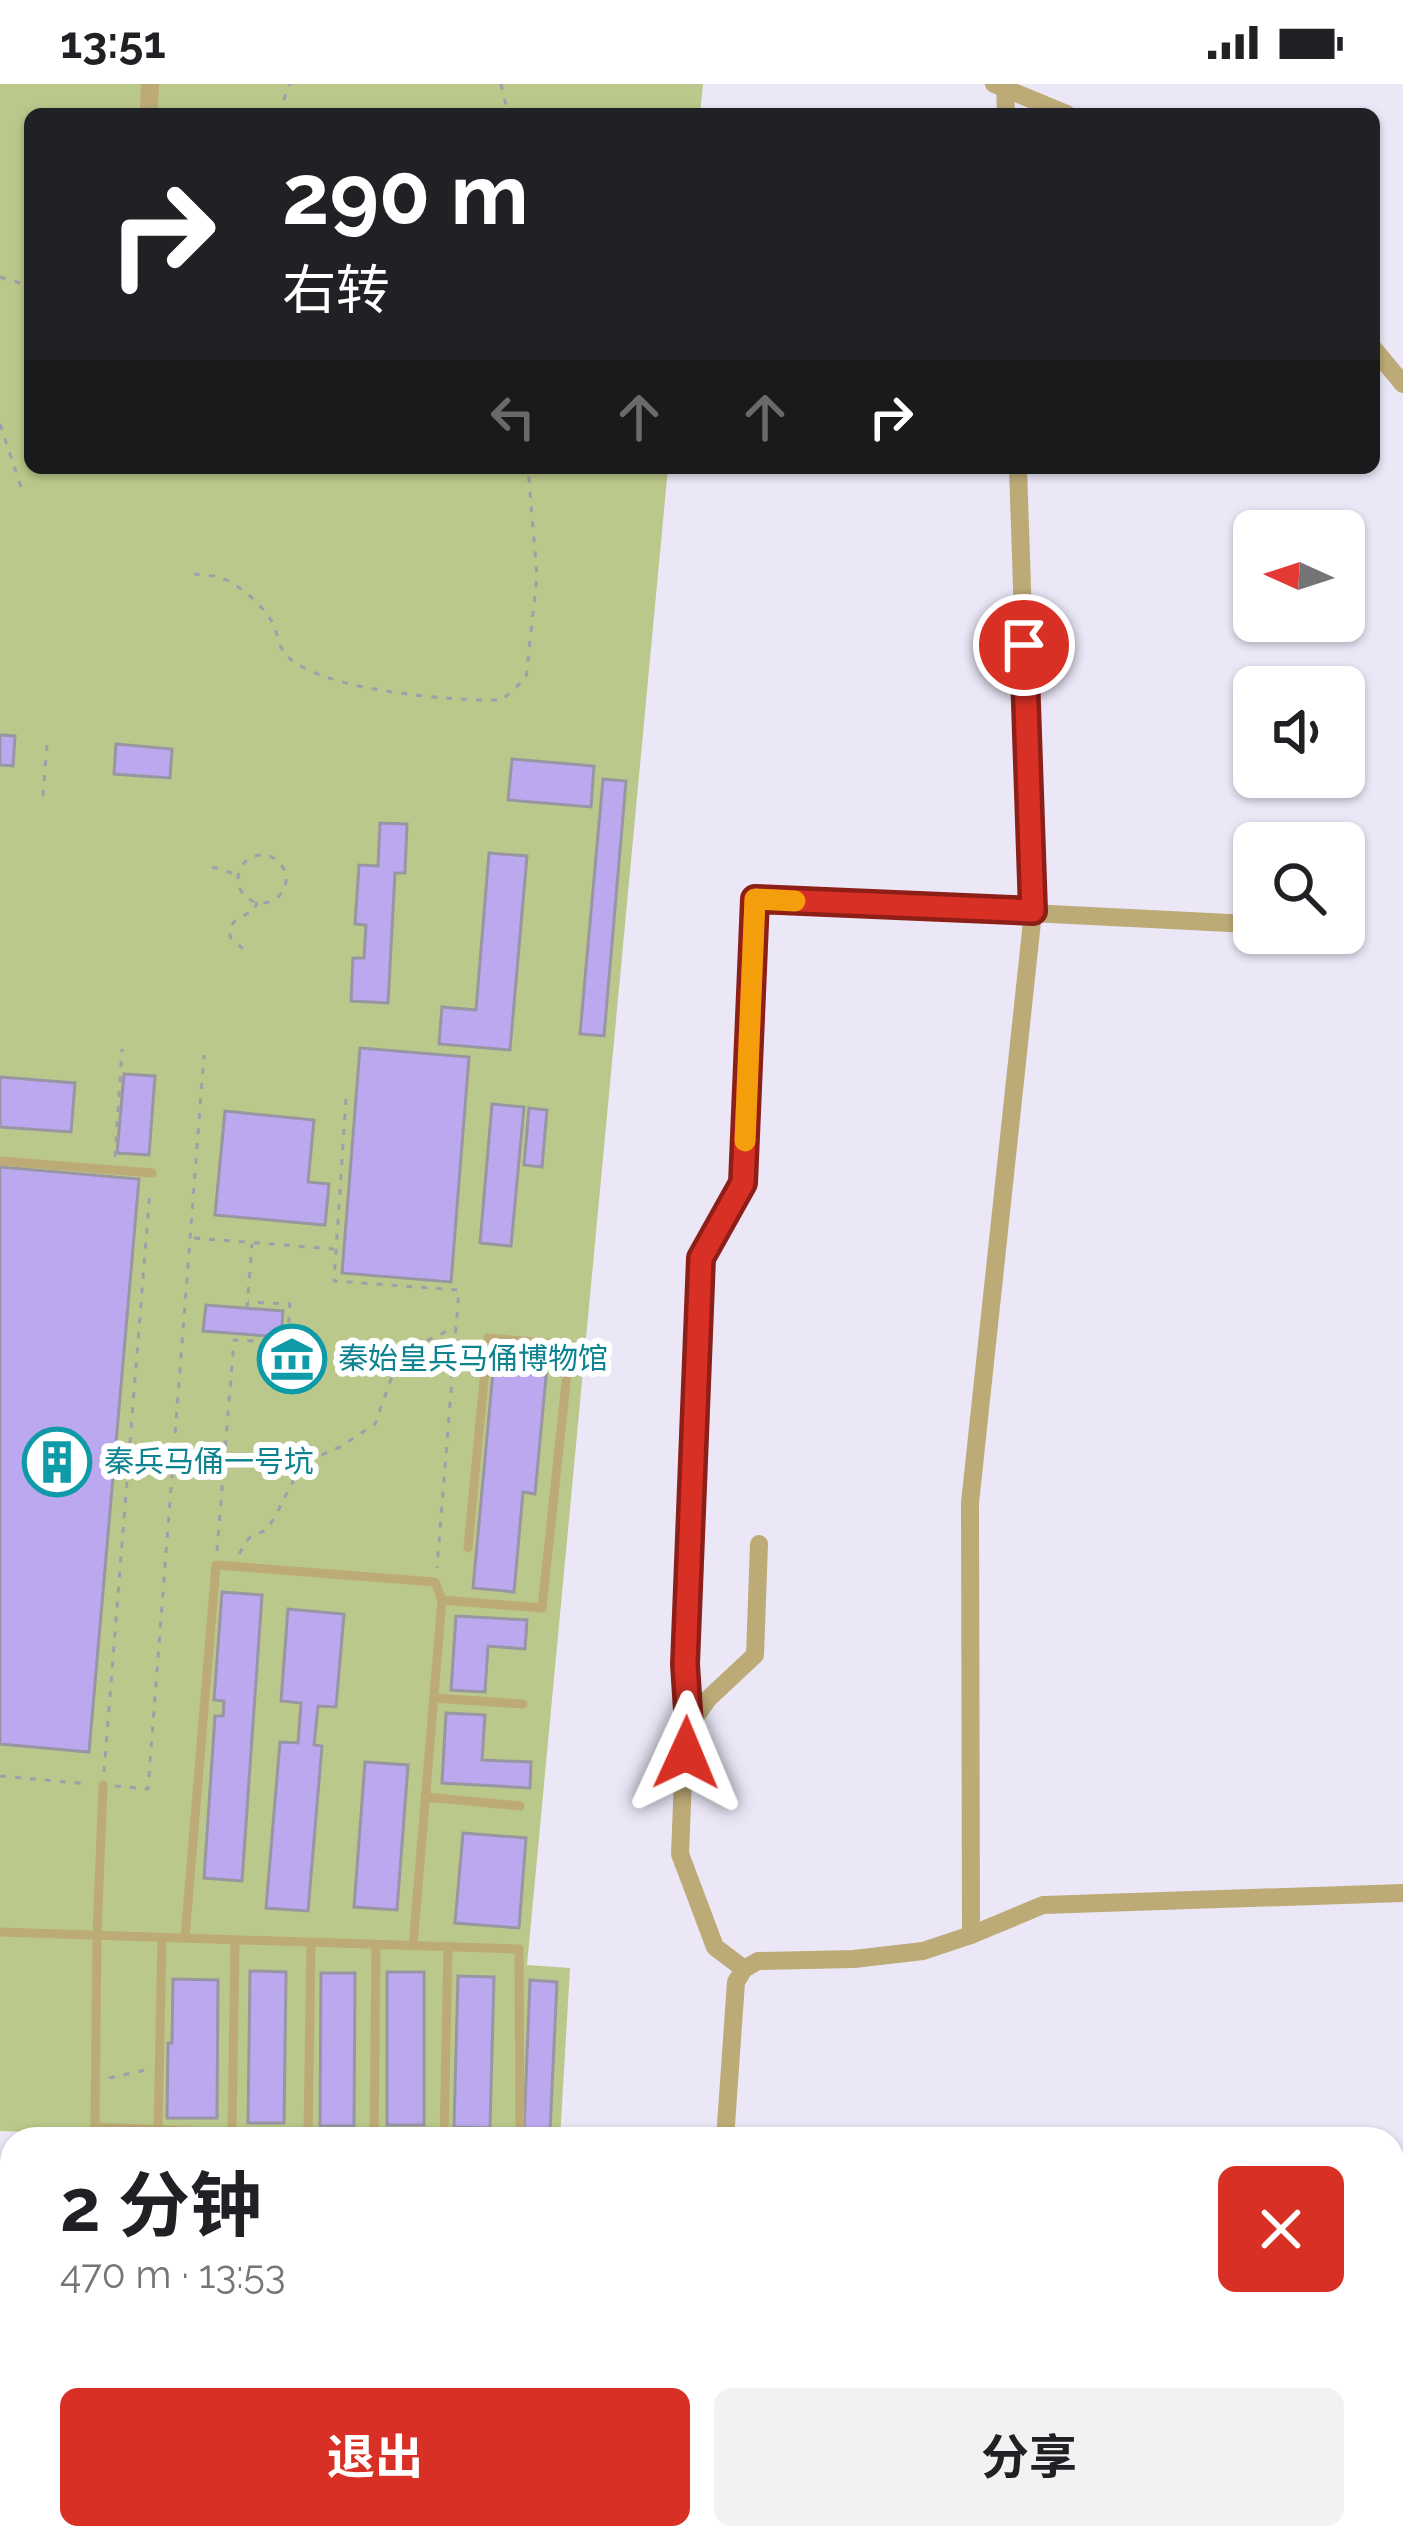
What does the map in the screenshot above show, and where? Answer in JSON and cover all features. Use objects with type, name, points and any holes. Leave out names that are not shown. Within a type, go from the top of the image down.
[{"type":"street","points":[[149,106],[150,84]]},
{"type":"street","points":[[1001,85],[1053,108]]},
{"type":"street","points":[[1380,356],[1403,384]]},
{"type":"street","points":[[971,1935],[970,1503],[1033,911],[1018,474]]},
{"type":"street","points":[[744,1969],[715,1947],[680,1854],[689,1726],[685,1664],[701,1258],[743,1183],[755,899],[1233,923]]},
{"type":"street","points":[[689,1726],[708,1699],[755,1655],[759,1544]]},
{"type":"street","points":[[726,2127],[736,1982],[744,1969],[758,1961],[922,1952],[1043,1905],[1403,1893]]},
{"type":"lane","points":[[0,1161],[152,1173]]},
{"type":"lane","points":[[442,1600],[542,1608],[570,1345],[488,1337],[468,1548]]},
{"type":"lane","points":[[185,1938],[216,1564],[435,1582],[442,1600],[413,1946]]},
{"type":"lane","points":[[434,1698],[523,1704]]},
{"type":"lane","points":[[95,2127],[104,1785]]},
{"type":"lane","points":[[425,1797],[520,1806]]},
{"type":"lane","points":[[0,1932],[519,1949],[520,2127]]},
{"type":"lane","points":[[158,2127],[162,1938]]},
{"type":"lane","points":[[232,2127],[235,1940]]},
{"type":"lane","points":[[308,2127],[311,1942]]},
{"type":"lane","points":[[375,2127],[376,1945]]},
{"type":"lane","points":[[444,2127],[448,1947]]},
{"type":"path","points":[[0,424],[23,493]]},
{"type":"path","points":[[194,574],[220,577],[244,591],[270,618],[284,653],[309,669],[366,688],[457,701],[502,700],[526,678],[537,576],[529,474]]},
{"type":"path","points":[[43,796],[47,744]]},
{"type":"path","points":[[258,855],[273,857],[284,868],[286,883],[272,901],[257,902],[244,894],[239,875],[244,863],[258,855]]},
{"type":"path","points":[[212,867],[239,875]]},
{"type":"path","points":[[243,949],[230,937],[230,926],[235,918],[254,910],[257,902]]},
{"type":"path","points":[[114,1170],[122,1049]]},
{"type":"path","points":[[0,1776],[148,1789],[204,1054]]},
{"type":"path","points":[[346,1100],[334,1281],[459,1290],[435,1582]]},
{"type":"path","points":[[104,1785],[152,1173]]},
{"type":"path","points":[[190,1237],[335,1249]]},
{"type":"path","points":[[216,1564],[233,1340],[287,1343],[290,1304],[247,1305],[252,1242]]},
{"type":"path","points":[[232,1566],[249,1538],[266,1530],[275,1517],[302,1463],[340,1447],[375,1424],[395,1365],[412,1348],[456,1327]]},
{"type":"path","points":[[95,2079],[122,2078],[159,2067]]},
{"type":"green space","name":"秦始皇兵马俑博物馆","points":[[0,84],[703,84],[701,108],[24,108],[24,474],[667,474],[527,1965],[570,1968],[561,2127],[0,2127]]},
{"type":"building","points":[[0,735],[15,736],[13,766],[0,765]]},
{"type":"building","points":[[116,744],[172,749],[170,778],[114,774]]},
{"type":"building","points":[[512,759],[594,766],[591,807],[508,800]]},
{"type":"building","points":[[603,779],[626,781],[604,1036],[580,1034]]},
{"type":"building","points":[[380,823],[407,824],[405,873],[395,873],[388,1003],[351,1001],[353,958],[364,958],[366,925],[355,924],[359,865],[378,866]]},
{"type":"building","points":[[489,853],[527,856],[510,1050],[439,1044],[442,1007],[476,1010]]},
{"type":"building","points":[[360,1048],[469,1057],[451,1282],[342,1273]]},
{"type":"building","points":[[124,1074],[155,1076],[149,1155],[117,1153]]},
{"type":"building","points":[[0,1077],[75,1083],[71,1132],[0,1127]]},
{"type":"building","points":[[492,1104],[524,1107],[511,1246],[480,1243]]},
{"type":"building","points":[[529,1108],[547,1110],[542,1167],[524,1165]]},
{"type":"building","points":[[225,1111],[314,1120],[308,1182],[329,1184],[325,1225],[215,1215]]},
{"type":"building","name":"秦兵马俑一号坑","points":[[0,1167],[139,1179],[89,1752],[0,1744]]},
{"type":"building","points":[[206,1305],[283,1311],[281,1337],[203,1331]]},
{"type":"building","points":[[494,1361],[547,1366],[535,1494],[523,1492],[514,1592],[473,1588]]},
{"type":"building","points":[[222,1592],[262,1595],[242,1881],[204,1878],[215,1716],[223,1716],[224,1701],[214,1700]]},
{"type":"building","points":[[288,1609],[344,1614],[336,1707],[318,1706],[314,1745],[322,1746],[308,1911],[266,1908],[280,1742],[298,1743],[301,1703],[281,1701]]},
{"type":"building","points":[[456,1616],[527,1620],[525,1649],[488,1646],[485,1692],[451,1690]]},
{"type":"building","points":[[446,1713],[485,1715],[482,1760],[531,1762],[530,1788],[442,1783]]},
{"type":"building","points":[[365,1762],[408,1765],[397,1910],[354,1907]]},
{"type":"building","points":[[463,1833],[526,1838],[519,1928],[455,1923]]},
{"type":"building","points":[[250,1971],[286,1972],[284,2123],[248,2123]]},
{"type":"building","points":[[387,1972],[424,1972],[424,2125],[387,2125]]},
{"type":"building","points":[[321,1973],[355,1973],[354,2126],[320,2126]]},
{"type":"building","points":[[458,1976],[494,1977],[490,2127],[454,2127]]},
{"type":"building","points":[[173,1979],[218,1980],[217,2118],[167,2118]]},
{"type":"building","points":[[530,1980],[557,1982],[550,2127],[524,2127]]},
{"type":"slow traffic","points":[[745,1141],[755,899],[795,901]]},
{"type":"place","name":"秦始皇兵马俑博物馆","points":[[292,1359]]},
{"type":"place","name":"秦兵马俑一号坑","points":[[57,1462]]},
{"type":"route","points":[[686,1753],[685,1664],[701,1258],[743,1183],[755,899],[1033,911],[1024,645]]}]
